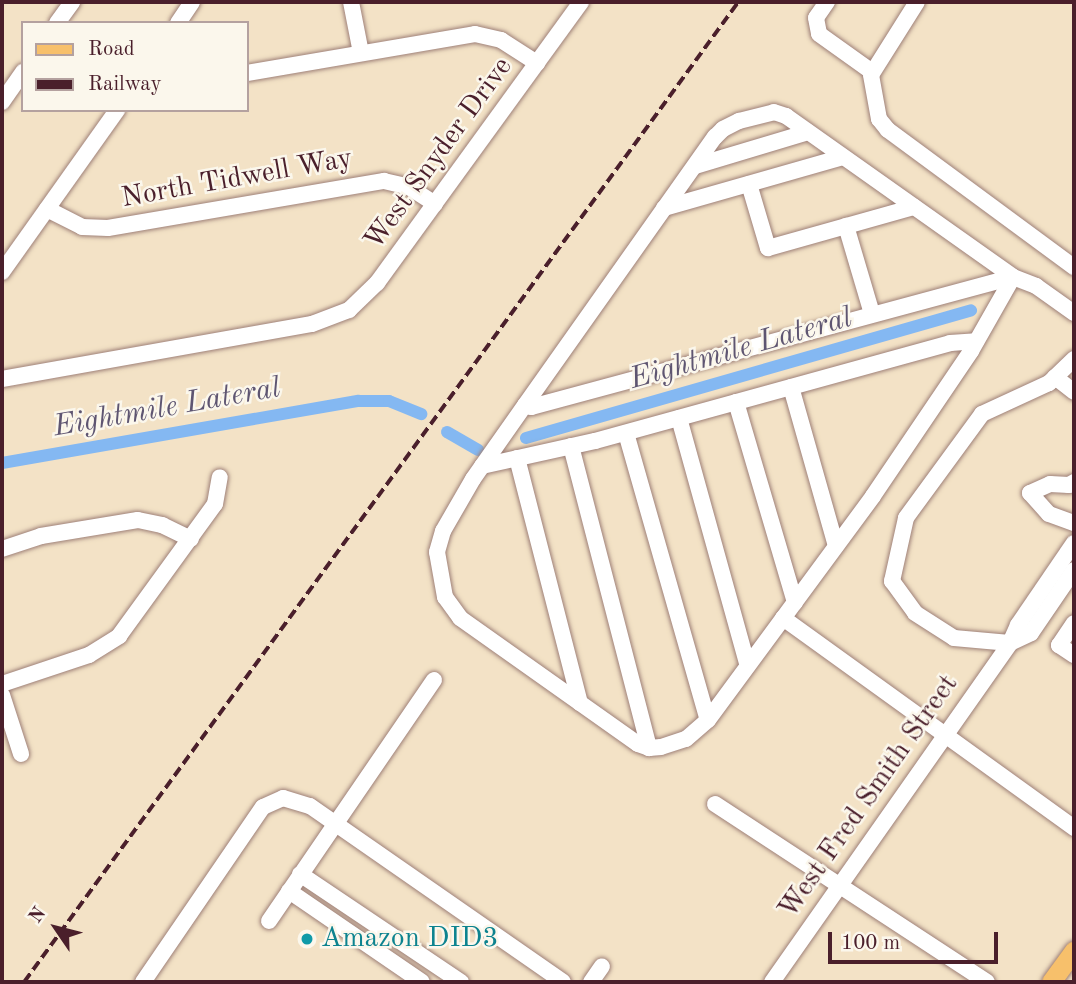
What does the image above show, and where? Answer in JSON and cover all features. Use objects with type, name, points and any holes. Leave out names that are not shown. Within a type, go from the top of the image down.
[{"type":"main road","points":[[1051,982],[1074,950]]},
{"type":"street","points":[[58,21],[72,2]]},
{"type":"street","points":[[179,21],[192,2]]},
{"type":"street","points":[[351,2],[360,53]]},
{"type":"street","name":"West Snyder Drive","points":[[2,379],[325,321],[349,310],[369,293],[581,2]]},
{"type":"street","points":[[827,2],[816,18],[819,34],[872,72]]},
{"type":"street","points":[[917,2],[872,72],[871,84],[879,119],[888,130],[1074,267]]},
{"type":"street","points":[[248,74],[475,34],[501,40],[537,63]]},
{"type":"street","points":[[2,102],[21,75]]},
{"type":"street","points":[[2,272],[116,112]]},
{"type":"street","points":[[1013,277],[976,341],[836,546],[708,720],[686,739],[649,748],[460,618],[445,597],[437,552],[443,531],[482,466],[695,166],[723,129],[739,121],[780,113],[1013,277],[1036,286],[1074,313]]},
{"type":"street","points":[[695,166],[808,132]]},
{"type":"street","points":[[664,208],[844,157]]},
{"type":"street","name":"North Tidwell Way","points":[[47,209],[82,227],[108,228],[384,181],[410,187],[435,204]]},
{"type":"street","points":[[749,184],[768,248],[914,207]]},
{"type":"street","points":[[846,226],[872,314]]},
{"type":"street","points":[[525,405],[531,407],[1013,277]]},
{"type":"street","points":[[482,466],[626,433],[950,343],[976,341]]},
{"type":"street","points":[[1074,359],[1055,377],[982,414],[905,517],[892,581],[915,613],[954,638],[1010,643],[1031,633],[1074,570]]},
{"type":"street","points":[[1055,377],[1074,392]]},
{"type":"street","points":[[792,387],[836,546]]},
{"type":"street","points":[[736,402],[795,602]]},
{"type":"street","points":[[679,418],[748,666]]},
{"type":"street","points":[[626,433],[708,720]]},
{"type":"street","points":[[571,446],[649,748]]},
{"type":"street","points":[[517,458],[580,703]]},
{"type":"street","points":[[2,684],[89,655],[119,636],[215,504],[220,477]]},
{"type":"street","points":[[1074,482],[1069,485],[1050,484],[1030,493],[1049,514],[1074,523]]},
{"type":"street","points":[[2,549],[41,536],[138,520],[163,525],[191,539]]},
{"type":"street","points":[[1010,643],[1018,625],[1074,543]]},
{"type":"street","points":[[783,618],[1074,828]]},
{"type":"street","points":[[1074,623],[1059,645],[1074,655]]},
{"type":"street","name":"West Fred Smith Street","points":[[772,982],[1010,643]]},
{"type":"street","points":[[270,920],[434,680]]},
{"type":"street","points":[[2,695],[21,754]]},
{"type":"street","points":[[143,982],[263,807],[283,798],[307,804],[564,982]]},
{"type":"street","points":[[715,804],[986,982]]},
{"type":"street","points":[[300,874],[461,982]]},
{"type":"street","points":[[289,891],[422,982]]},
{"type":"street","points":[[591,982],[602,966]]},
{"type":"waterway","name":"Eightmile Lateral","points":[[526,438],[971,310]]},
{"type":"waterway","name":"Eightmile Lateral","points":[[2,463],[359,401],[389,401],[422,414]]},
{"type":"waterway","name":"Eightmile Lateral","points":[[447,432],[478,450]]},
{"type":"railway","points":[[24,982],[738,2]]},
{"type":"place","name":"Amazon DID3","points":[[307,939]]}]
